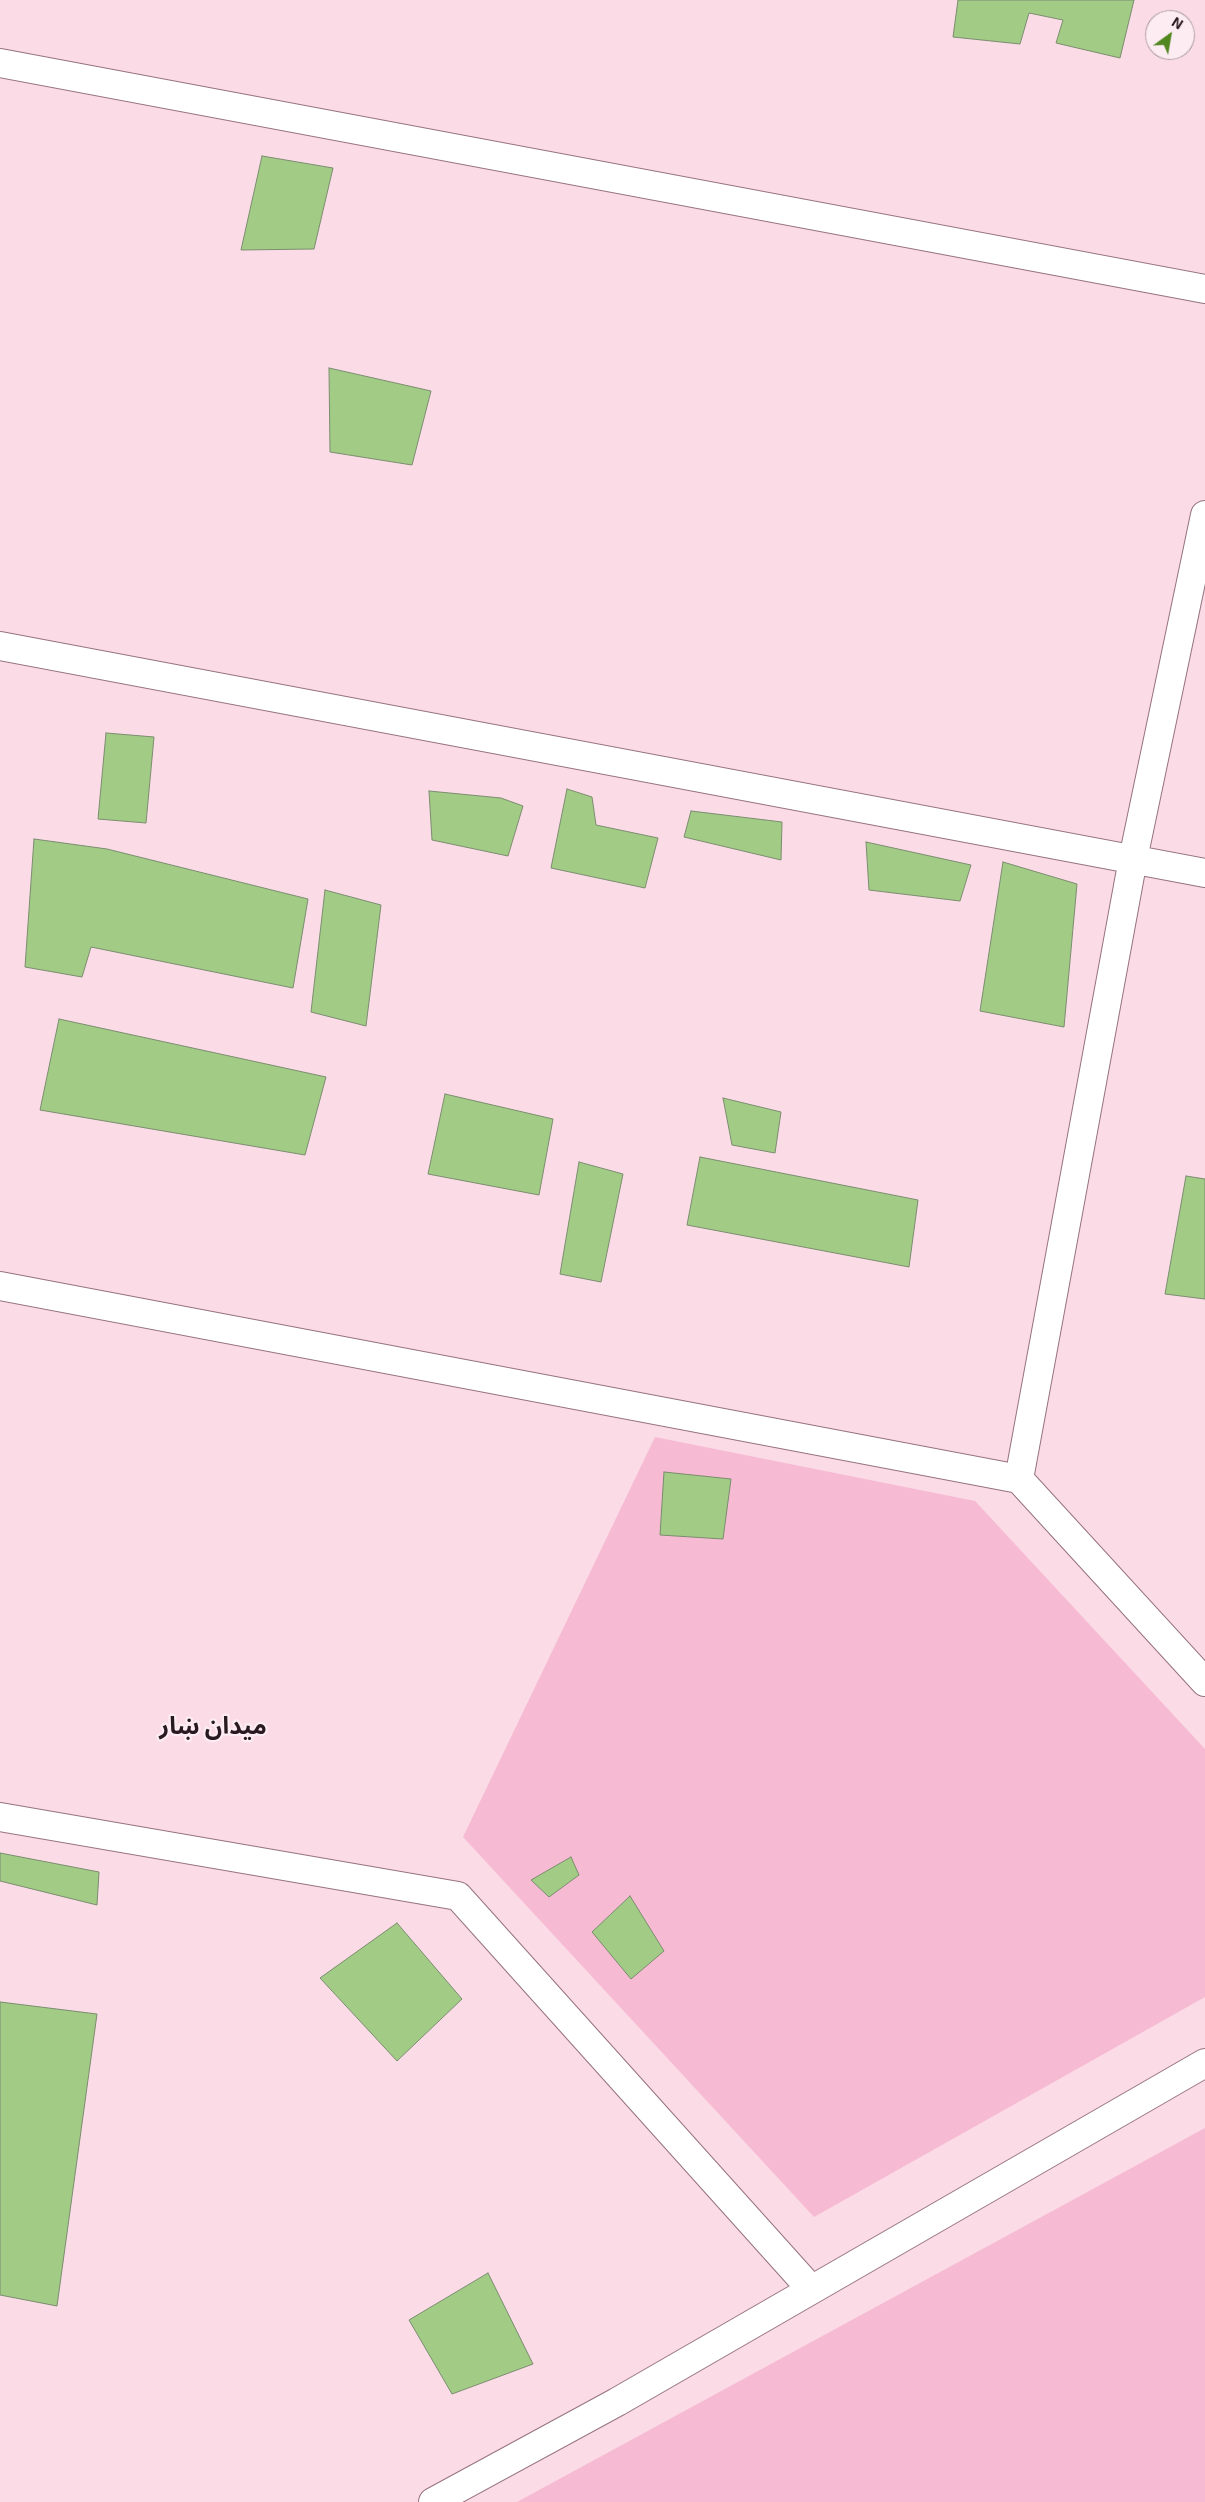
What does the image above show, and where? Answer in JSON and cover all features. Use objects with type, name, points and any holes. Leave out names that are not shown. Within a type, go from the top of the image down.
[{"type":"street","points":[[0,63],[1205,289]]},
{"type":"street","points":[[1019,1480],[1133,860],[1205,515]]},
{"type":"street","points":[[0,646],[1205,873]]},
{"type":"street","points":[[0,1286],[1019,1480],[1205,1682]]},
{"type":"street","points":[[0,1817],[458,1896],[811,2290]]},
{"type":"street","points":[[434,2502],[617,2402],[1205,2063]]},
{"type":"shaded area","points":[[655,1437],[975,1501],[1205,1749],[1205,1997],[814,2217],[463,1837]]},
{"type":"shaded area","points":[[1205,2128],[1205,2502],[517,2502]]},
{"type":"building","points":[[958,0],[1134,0],[1120,58],[1056,43],[1063,20],[1029,13],[1020,44],[953,37]]},
{"type":"building","points":[[262,156],[333,168],[314,249],[241,250]]},
{"type":"building","points":[[329,368],[431,391],[412,465],[330,452]]},
{"type":"building","points":[[106,733],[154,737],[146,823],[98,819]]},
{"type":"building","points":[[567,789],[592,797],[596,825],[658,838],[645,888],[551,868]]},
{"type":"building","points":[[429,791],[501,798],[523,806],[508,856],[432,840]]},
{"type":"building","points":[[691,811],[782,822],[781,860],[684,837]]},
{"type":"building","points":[[34,839],[107,849],[308,899],[293,988],[91,947],[82,977],[25,967]]},
{"type":"building","points":[[866,842],[971,865],[960,901],[869,890]]},
{"type":"building","points":[[1003,862],[1077,884],[1064,1027],[980,1011]]},
{"type":"building","points":[[325,890],[381,905],[366,1026],[311,1012]]},
{"type":"building","points":[[59,1019],[326,1077],[305,1155],[40,1110]]},
{"type":"building","points":[[445,1094],[553,1119],[539,1195],[428,1174]]},
{"type":"building","points":[[723,1098],[781,1112],[775,1153],[732,1145]]},
{"type":"building","points":[[700,1157],[918,1200],[909,1267],[687,1225]]},
{"type":"building","points":[[579,1162],[623,1174],[601,1282],[560,1274]]},
{"type":"building","points":[[1186,1176],[1205,1179],[1205,1299],[1165,1294]]},
{"type":"building","points":[[664,1472],[731,1479],[723,1539],[660,1535]]},
{"type":"building","points":[[0,1853],[99,1872],[97,1905],[0,1881]]},
{"type":"building","points":[[571,1857],[579,1875],[549,1897],[531,1880]]},
{"type":"building","points":[[630,1896],[664,1951],[631,1979],[592,1932]]},
{"type":"building","points":[[397,1923],[462,1999],[397,2061],[320,1978]]},
{"type":"building","points":[[0,2002],[97,2014],[57,2306],[0,2295]]},
{"type":"building","points":[[488,2273],[533,2364],[452,2394],[409,2320]]},
{"type":"district","name":"میدان ښار","points":[[213,1726]]}]
